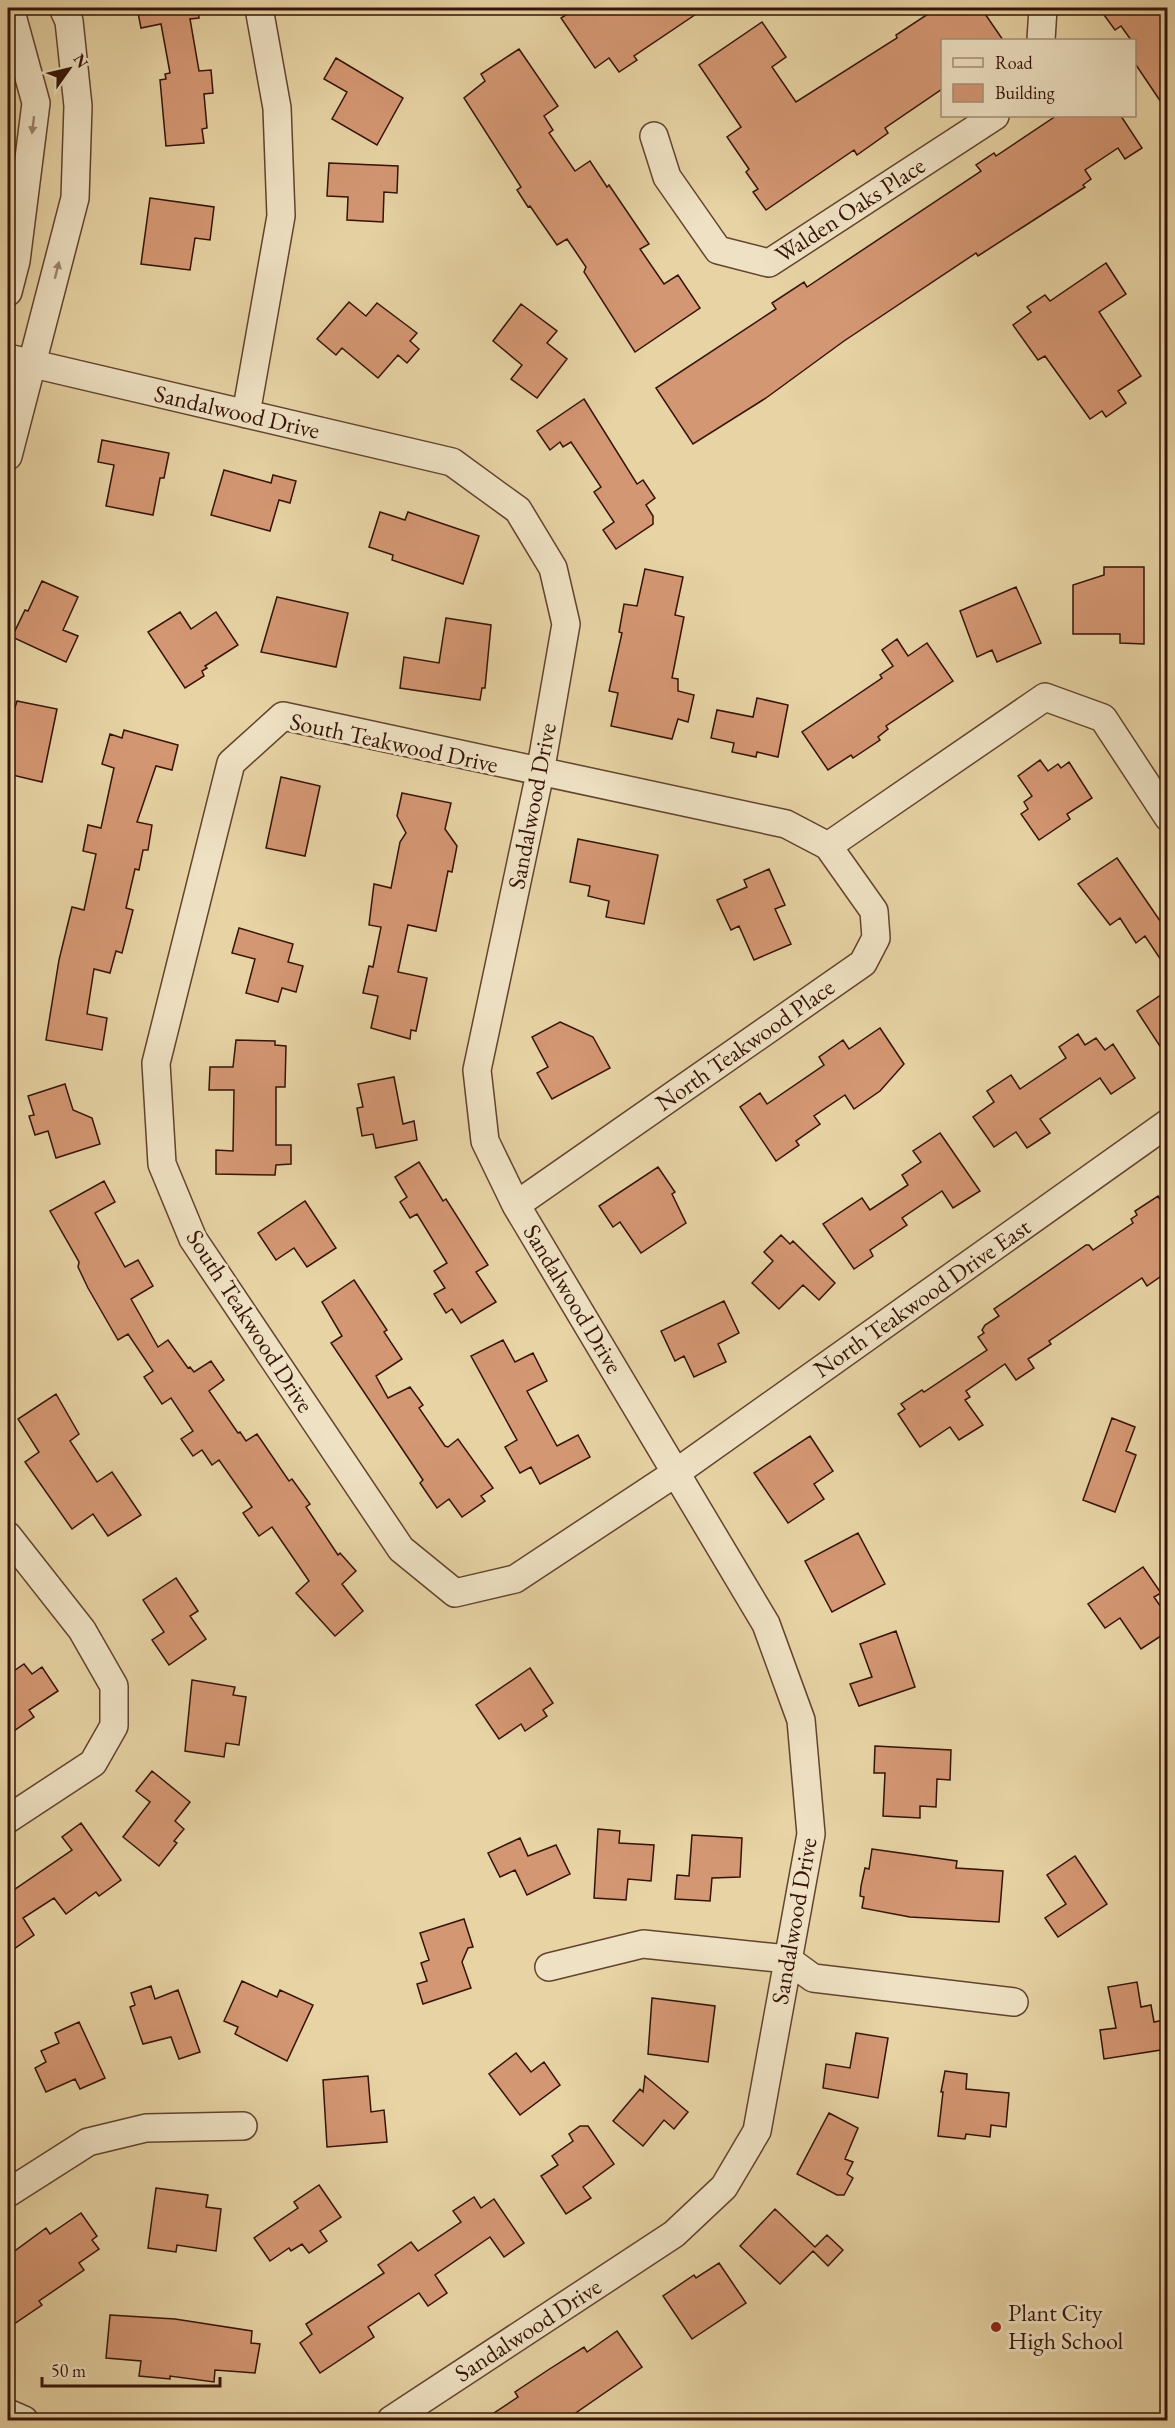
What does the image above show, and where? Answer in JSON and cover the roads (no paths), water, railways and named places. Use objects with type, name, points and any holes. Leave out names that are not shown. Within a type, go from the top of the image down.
[{"type":"street","points":[[8,292],[16,261],[36,103],[10,8]]},
{"type":"street","points":[[8,456],[20,361],[75,198],[78,106],[69,21],[63,8]]},
{"type":"street","points":[[246,414],[281,216],[278,108],[259,8]]},
{"type":"street","points":[[1041,39],[1043,8]]},
{"type":"street","name":"Walden Oaks Place","points":[[654,136],[667,177],[718,250],[769,263],[993,117]]},
{"type":"street","name":"Sandalwood Drive","points":[[20,361],[452,462],[518,510],[553,568],[566,624],[540,773],[477,1070],[485,1142],[516,1205],[766,1624],[801,1720],[811,1834],[758,2131],[724,2187],[674,2234],[391,2421]]},
{"type":"street","points":[[540,773],[786,824],[828,846],[1045,697],[1103,718],[1167,817]]},
{"type":"street","name":"South Teakwood Drive","points":[[540,773],[283,717],[231,764],[156,1063],[162,1164],[194,1239],[401,1549],[455,1593],[515,1579],[677,1472]]},
{"type":"street","name":"North Teakwood Place","points":[[516,1205],[863,963],[876,938],[874,911],[828,846]]},
{"type":"street","name":"North Teakwood Drive East","points":[[677,1472],[1167,1124]]},
{"type":"street","points":[[8,1536],[82,1630],[114,1686],[114,1726],[93,1763],[8,1819]]},
{"type":"street","points":[[549,1967],[643,1944],[787,1959],[813,1978],[1014,2002]]},
{"type":"street","points":[[8,2193],[88,2142],[146,2128],[243,2126]]},
{"type":"street","points":[[8,2413],[24,2421]]},
{"type":"place","name":"Plant City High School","points":[[996,2327]]}]
